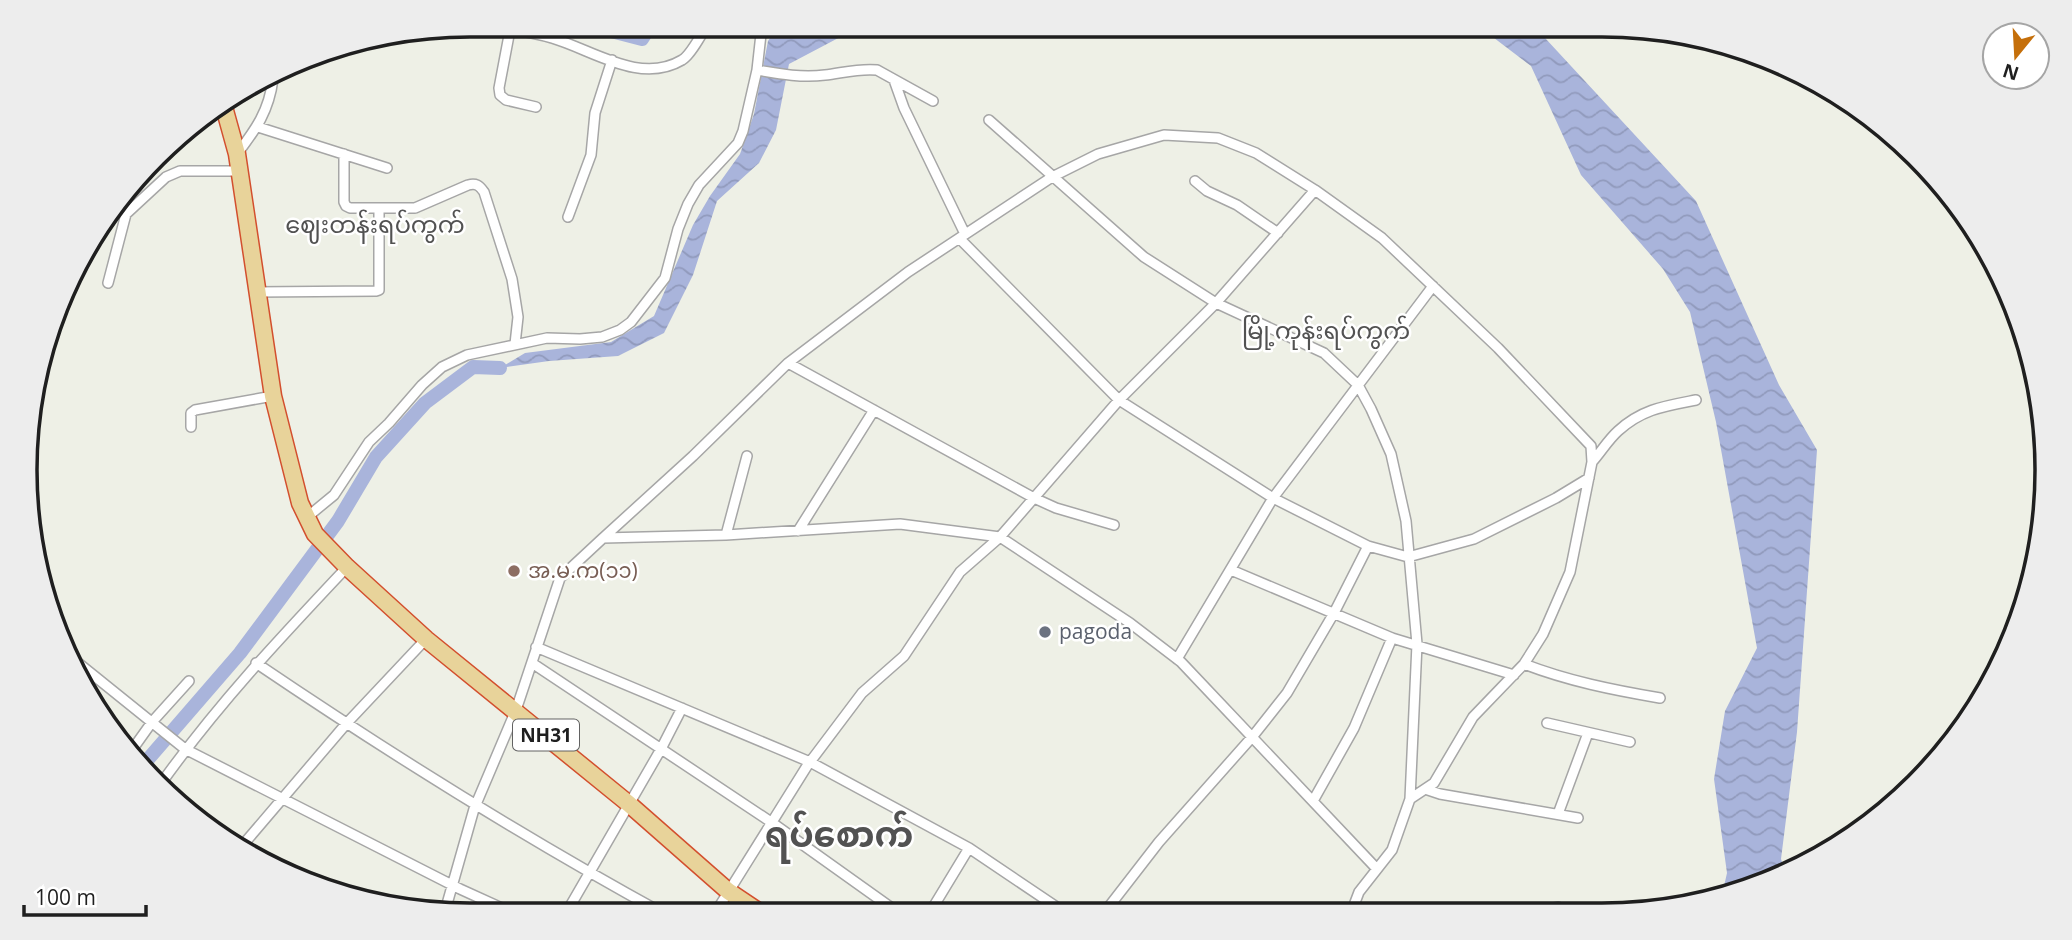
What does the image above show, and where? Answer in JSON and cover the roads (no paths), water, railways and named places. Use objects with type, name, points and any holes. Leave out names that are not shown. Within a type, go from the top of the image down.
[{"type":"highway","name":"NH31","points":[[226,112],[237,154],[272,396],[300,503],[315,534],[426,639],[516,710],[728,891],[746,903]]},
{"type":"street","points":[[509,37],[500,95],[506,100],[536,107]]},
{"type":"street","points":[[551,37],[627,67],[642,69],[662,67],[685,59],[699,37]]},
{"type":"street","points":[[306,518],[334,495],[369,442],[442,367],[467,355],[547,338],[602,337],[631,322],[665,278],[678,229],[699,185],[738,143],[759,70],[761,37]]},
{"type":"street","points":[[568,217],[591,155],[595,113],[612,60]]},
{"type":"street","points":[[759,70],[789,76],[877,70],[933,101]]},
{"type":"street","points":[[894,80],[962,237],[1119,400],[1273,498],[1368,546],[1408,557],[1474,539],[1556,498],[1589,478]]},
{"type":"street","points":[[237,154],[258,127],[271,99],[273,84]]},
{"type":"street","points":[[989,120],[1144,257],[1216,303],[1324,353],[1358,385],[1391,454],[1406,522],[1417,645],[1410,799],[1392,850],[1359,892],[1355,903]]},
{"type":"street","points":[[258,127],[387,168]]},
{"type":"street","points":[[448,902],[476,805],[516,710],[560,578],[693,456],[788,363],[908,272],[1052,177],[1098,154],[1164,135],[1218,138],[1256,153],[1315,190],[1382,238],[1498,348],[1591,446],[1592,462],[1570,572],[1543,634],[1524,664],[1473,717],[1433,783],[1410,799]]},
{"type":"street","points":[[344,153],[346,206],[350,208],[415,208],[468,185],[480,186],[484,191],[512,279],[518,317],[515,344]]},
{"type":"street","points":[[107,283],[126,214],[166,177],[180,171],[239,171]]},
{"type":"street","points":[[1195,181],[1207,191],[1237,205],[1278,233]]},
{"type":"street","points":[[721,903],[810,762],[862,693],[904,656],[960,572],[1000,537],[1119,400],[1216,303],[1315,190]]},
{"type":"street","points":[[256,292],[379,289],[379,209]]},
{"type":"street","points":[[1177,659],[1273,498],[1433,286]]},
{"type":"street","points":[[788,363],[1034,498],[1056,508],[1114,525]]},
{"type":"street","points":[[191,427],[191,413],[195,410],[272,396]]},
{"type":"street","points":[[1592,462],[1617,432],[1639,415],[1657,407],[1696,400]]},
{"type":"street","points":[[798,531],[874,410]]},
{"type":"street","points":[[726,535],[747,456]]},
{"type":"street","points":[[603,538],[726,535],[900,524],[1000,537],[1130,623],[1177,659],[1377,869]]},
{"type":"street","points":[[1112,903],[1159,842],[1253,736],[1287,693],[1334,613],[1368,546]]},
{"type":"street","points":[[165,777],[256,663],[347,567]]},
{"type":"street","points":[[1231,570],[1391,638],[1514,675]]},
{"type":"street","points":[[1313,801],[1353,728],[1391,638]]},
{"type":"street","points":[[246,841],[346,724],[426,639]]},
{"type":"street","points":[[536,647],[810,762],[969,848],[1051,903]]},
{"type":"street","points":[[256,663],[346,724],[476,805],[644,903]]},
{"type":"street","points":[[532,663],[771,822],[885,903]]},
{"type":"street","points":[[1524,664],[1552,675],[1660,698]]},
{"type":"street","points":[[84,668],[185,750],[491,903]]},
{"type":"street","points":[[135,745],[152,722],[189,681]]},
{"type":"street","points":[[572,903],[682,708]]},
{"type":"street","points":[[1547,723],[1630,742]]},
{"type":"street","points":[[1558,814],[1588,733]]},
{"type":"street","points":[[1425,789],[1440,794],[1578,818]]},
{"type":"street","points":[[936,903],[969,848]]},
{"type":"water","points":[[771,37],[840,37],[789,64],[776,130],[759,163],[717,201],[693,275],[664,333],[618,356],[500,368],[525,353],[611,342],[654,316],[693,225],[740,154],[754,114]]},
{"type":"water","points":[[1493,37],[1544,37],[1696,201],[1779,385],[1817,450],[1797,732],[1781,859],[1783,864],[1724,885],[1727,873],[1714,779],[1725,711],[1757,648],[1716,422],[1690,312],[1663,269],[1581,175],[1531,66]]},
{"type":"waterway","points":[[634,37],[643,37]]},
{"type":"waterway","points":[[148,760],[240,653],[338,521],[376,457],[425,403],[473,367],[500,368]]},
{"type":"place","name":"အ.မ.က(၁၁)","points":[[514,571]]},
{"type":"place","name":"pagoda","points":[[1045,632]]},
{"type":"district","name":"ဈေးတန်းရပ်ကွက်","points":[[375,225]]},
{"type":"district","name":"မြို့ကုန်းရပ်ကွက်","points":[[1326,331]]},
{"type":"district","name":"ရပ်စောက်","points":[[839,835]]}]
